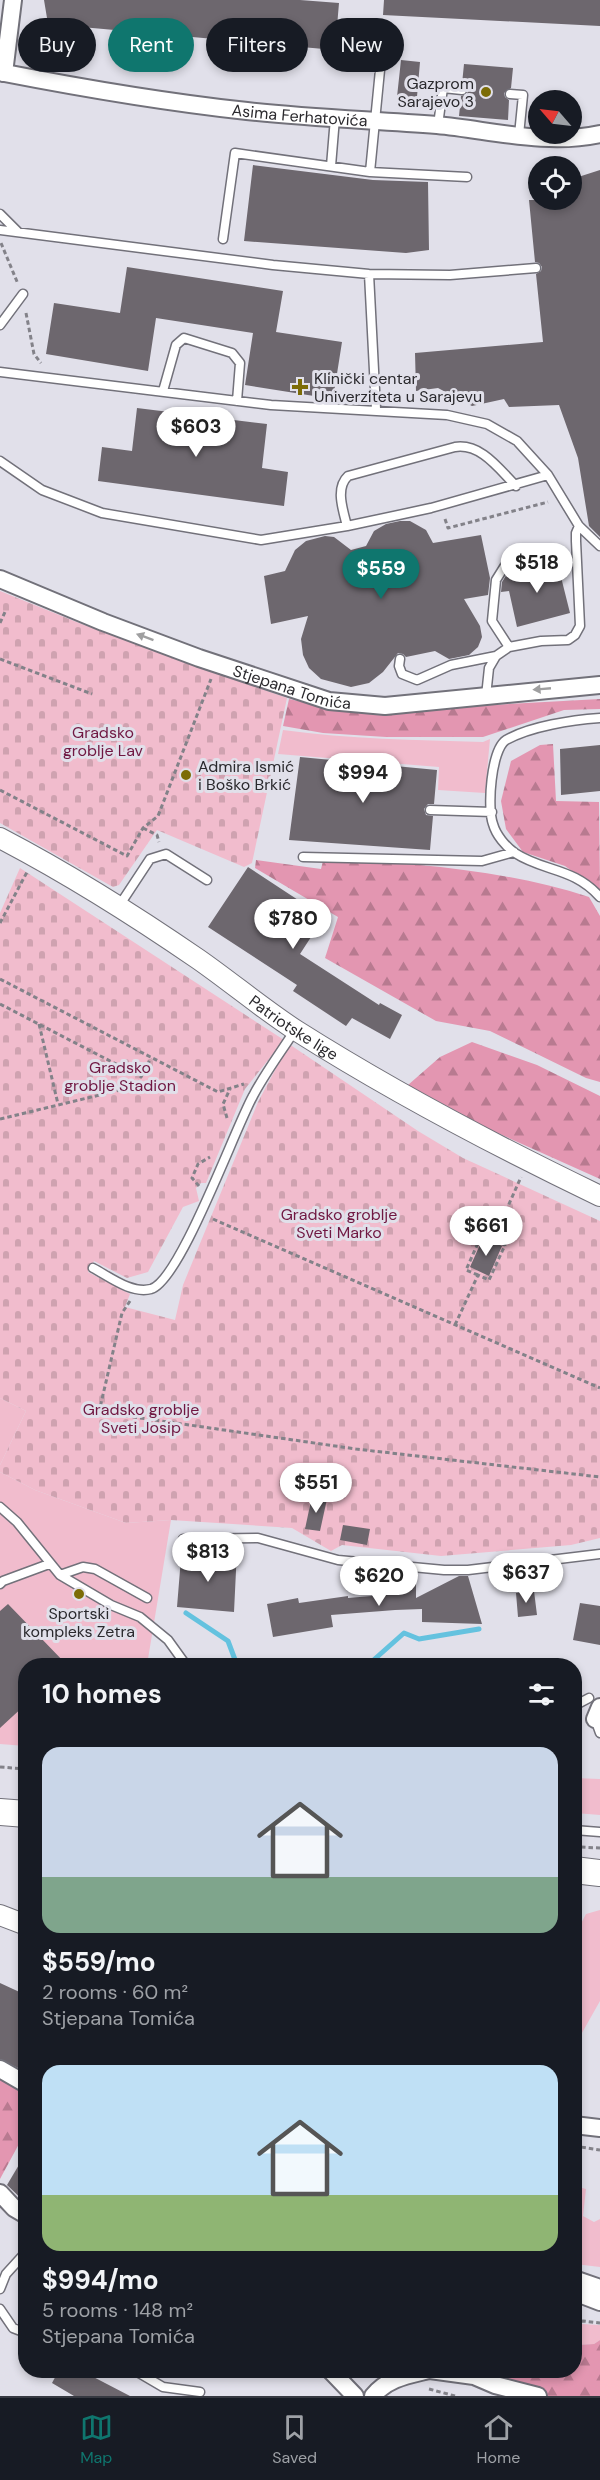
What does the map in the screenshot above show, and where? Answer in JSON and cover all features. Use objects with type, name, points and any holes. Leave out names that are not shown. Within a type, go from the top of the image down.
[{"type":"main road","points":[[0,1812],[18,1813]]},
{"type":"main road","points":[[582,1871],[600,1873]]},
{"type":"street","points":[[2,73],[13,0]]},
{"type":"street","name":"Asima Ferhatovića","points":[[2,73],[158,99],[249,111],[438,125],[519,135],[567,137],[600,134]]},
{"type":"street","name":"Stjepana Tomića","points":[[0,579],[103,622],[199,658],[329,701],[385,706],[600,685]]},
{"type":"street","name":"Patriotske lige","points":[[0,838],[35,856],[118,907],[199,960],[295,1029],[388,1087],[528,1162],[600,1196]]},
{"type":"street","points":[[0,1915],[18,1922]]},
{"type":"street","points":[[0,2069],[18,2079]]},
{"type":"street","points":[[582,2126],[600,2128]]},
{"type":"street","points":[[0,2193],[18,2210]]},
{"type":"street","points":[[582,2282],[600,2288]]},
{"type":"street","points":[[582,2295],[600,2302]]},
{"type":"street","points":[[338,2378],[355,2396]]},
{"type":"street","points":[[373,2396],[397,2378]]},
{"type":"street","points":[[479,2378],[495,2385],[538,2396]]},
{"type":"lane","points":[[370,172],[377,121],[380,72]]},
{"type":"lane","points":[[438,125],[443,88],[462,90]]},
{"type":"lane","points":[[510,94],[523,95],[519,135]]},
{"type":"lane","points":[[331,166],[335,118]]},
{"type":"lane","points":[[224,239],[235,153],[370,172],[467,177]]},
{"type":"lane","points":[[0,214],[18,232]]},
{"type":"lane","points":[[0,230],[273,265],[369,274],[450,275],[536,268]]},
{"type":"lane","points":[[369,274],[376,410]]},
{"type":"lane","points":[[0,325],[22,294]]},
{"type":"lane","points":[[163,391],[176,345],[184,338],[232,353],[237,357],[240,363],[237,400]]},
{"type":"lane","points":[[0,372],[271,405],[447,415],[487,424],[517,441],[548,476],[579,526],[600,546]]},
{"type":"lane","points":[[346,526],[341,492],[342,481],[348,476],[455,447],[471,447],[480,452],[516,486]]},
{"type":"lane","points":[[0,461],[42,490],[102,513],[261,540],[346,526],[441,505],[548,476]]},
{"type":"lane","points":[[486,696],[489,668],[496,656],[508,647],[540,641],[568,640],[575,635],[580,626],[576,541],[579,526]]},
{"type":"lane","points":[[508,647],[492,621],[495,580],[506,564],[545,549]]},
{"type":"lane","points":[[400,659],[399,666],[402,674],[417,680],[451,664],[496,656]]},
{"type":"lane","points":[[600,718],[549,726],[506,741],[496,753],[491,788],[492,823],[502,841],[514,852],[577,877],[600,897]]},
{"type":"lane","points":[[430,810],[492,812]]},
{"type":"lane","points":[[303,858],[482,861],[514,852]]},
{"type":"lane","points":[[118,907],[150,859],[166,854],[207,880]]},
{"type":"lane","points":[[93,1268],[137,1291],[154,1289],[166,1278],[208,1197],[252,1096],[295,1029]]},
{"type":"lane","points":[[0,1507],[17,1522],[60,1575],[75,1586],[111,1605],[140,1617],[168,1640],[181,1658]]},
{"type":"lane","points":[[183,1539],[258,1538],[338,1560],[444,1570],[468,1570],[600,1554]]},
{"type":"lane","points":[[0,1584],[49,1564]]},
{"type":"lane","points":[[60,1575],[83,1567],[95,1569],[147,1598]]},
{"type":"lane","points":[[582,1831],[600,1832]]},
{"type":"lane","points":[[0,2289],[6,2274],[18,2261]]},
{"type":"lane","points":[[0,2309],[13,2328],[18,2330]]},
{"type":"lane","points":[[148,2378],[163,2387],[200,2392]]},
{"type":"path","points":[[441,505],[448,528],[555,500]]},
{"type":"path","points":[[0,623],[5,612]]},
{"type":"path","points":[[0,659],[92,694]]},
{"type":"path","points":[[0,790],[127,856],[143,828],[158,816],[211,678]]},
{"type":"path","points":[[143,828],[157,835],[163,855]]},
{"type":"path","points":[[0,923],[35,856]]},
{"type":"path","points":[[0,979],[218,1092],[263,1078]]},
{"type":"path","points":[[0,1004],[141,1077]]},
{"type":"path","points":[[39,1024],[58,1105]]},
{"type":"path","points":[[0,1119],[137,1086],[151,1058]]},
{"type":"path","points":[[223,1128],[227,1118],[223,1104],[230,1089]]},
{"type":"path","points":[[208,1197],[192,1178],[198,1164],[210,1158],[214,1148]]},
{"type":"path","points":[[493,1240],[528,1162]]},
{"type":"path","points":[[200,1213],[600,1388]]},
{"type":"path","points":[[482,1234],[505,1245],[489,1280],[478,1275],[466,1270],[482,1234]]},
{"type":"path","points":[[455,1325],[478,1275]]},
{"type":"path","points":[[137,1291],[122,1313],[99,1412],[356,1449],[600,1477]]},
{"type":"path","points":[[0,1767],[18,1768]]},
{"type":"path","points":[[582,1847],[600,1848]]},
{"type":"path","points":[[582,2147],[600,2150]]},
{"type":"path","points":[[582,2321],[600,2323]]},
{"type":"path","points":[[422,2387],[455,2396]]},
{"type":"green space","name":"Gradsko groblje Lav","points":[[0,591],[84,625],[287,698],[252,863],[244,867],[157,830],[119,885],[113,887],[0,823]]},
{"type":"green space","points":[[289,699],[329,708],[381,711],[600,699],[600,709],[564,710],[483,737],[386,737],[323,733],[283,726]]},
{"type":"green space","points":[[283,730],[383,739],[483,742],[490,739],[485,793],[438,790],[439,767],[278,754]]},
{"type":"green space","points":[[553,744],[556,801],[599,802],[600,894],[565,866],[523,852],[506,829],[501,801],[511,761],[540,745]]},
{"type":"green space","points":[[324,857],[458,869],[524,880],[589,897],[600,916],[600,1082],[586,1078],[490,1031],[436,1021],[325,958],[338,917],[255,868],[256,860],[321,869]]},
{"type":"green space","points":[[20,868],[284,1040],[245,1089],[206,1183],[201,1183],[196,1188],[199,1201],[183,1207],[148,1272],[127,1278],[94,1261],[88,1272],[130,1294],[125,1307],[175,1320],[183,1285],[258,1102],[289,1044],[418,1131],[463,1158],[600,1221],[600,1538],[571,1545],[441,1556],[342,1545],[331,1551],[292,1528],[171,1520],[126,1523],[35,1490],[0,1472],[0,1465],[26,1411],[0,1398],[0,913]]},
{"type":"green space","points":[[472,1042],[537,1065],[600,1096],[600,1179],[491,1130],[408,1085],[440,1057]]},
{"type":"green space","points":[[0,1398],[26,1411],[0,1465]]},
{"type":"green space","name":"Sportski kompleks Zetra","points":[[0,1472],[35,1490],[126,1523],[171,1520],[148,1658],[18,1658],[18,1745],[0,1744]]},
{"type":"green space","points":[[582,1778],[600,1779],[600,1815],[582,1814]]},
{"type":"green space","points":[[600,1910],[600,2001],[582,2033],[582,1922],[586,1914]]},
{"type":"green space","points":[[0,2079],[18,2091],[18,2146],[0,2179]]},
{"type":"green space","points":[[582,2188],[586,2189],[583,2216],[594,2222],[600,2219],[600,2267],[582,2265]]},
{"type":"green space","points":[[582,2324],[600,2325],[600,2340],[594,2344],[582,2345]]},
{"type":"green space","points":[[600,2340],[600,2396],[511,2396],[476,2378],[582,2378],[582,2345],[594,2344]]},
{"type":"building","points":[[44,0],[300,0],[339,3],[338,18],[320,18],[320,49],[308,48],[308,18],[206,18],[206,38],[194,37],[194,18],[108,18],[108,29],[96,28],[96,18],[47,18]]},
{"type":"building","points":[[384,0],[600,0],[600,26],[383,15]]},
{"type":"building","points":[[404,60],[420,62],[416,108],[396,106],[400,72],[404,72]]},
{"type":"building","name":"Gazprom Sarajevo 3","points":[[464,64],[513,68],[511,88],[504,93],[509,100],[508,120],[459,116],[461,96],[467,94],[468,90],[466,85],[462,84]]},
{"type":"building","points":[[253,165],[373,180],[428,182],[429,250],[406,253],[244,241]]},
{"type":"building","points":[[600,170],[600,537],[589,526],[578,458],[559,405],[509,407],[504,399],[472,406],[438,388],[416,391],[415,353],[543,342],[536,274],[541,271],[542,267],[535,262],[530,210],[582,210],[582,176]]},
{"type":"building","points":[[127,267],[283,291],[276,332],[342,342],[333,399],[245,385],[253,333],[156,318],[148,371],[46,354],[54,303],[120,313]]},
{"type":"building","points":[[137,408],[267,424],[262,468],[288,472],[284,506],[98,481],[102,447],[132,451]]},
{"type":"building","points":[[410,521],[426,530],[433,543],[481,535],[490,578],[488,595],[464,599],[480,626],[482,637],[478,647],[469,655],[449,659],[435,651],[406,657],[398,653],[383,672],[369,683],[351,687],[321,679],[309,668],[303,655],[301,639],[308,616],[271,624],[264,576],[285,571],[295,550],[306,541],[325,536],[334,537],[351,550],[366,546],[374,531],[386,524]]},
{"type":"building","points":[[557,561],[570,613],[517,627],[509,591],[501,592],[502,582],[507,574]]},
{"type":"building","points":[[600,745],[600,791],[561,795],[560,749]]},
{"type":"building","points":[[300,757],[437,770],[434,804],[428,804],[424,809],[426,815],[433,816],[430,850],[289,840]]},
{"type":"building","points":[[248,867],[324,917],[300,954],[379,1005],[380,1003],[402,1015],[390,1039],[352,1018],[346,1026],[293,991],[297,985],[208,927]]},
{"type":"building","points":[[483,1238],[502,1246],[489,1276],[470,1267]]},
{"type":"building","points":[[312,1496],[327,1499],[320,1531],[305,1529]]},
{"type":"building","points":[[343,1525],[370,1529],[367,1545],[340,1540]]},
{"type":"building","points":[[223,1549],[237,1550],[234,1612],[177,1607],[181,1558],[222,1562]]},
{"type":"building","points":[[459,1576],[468,1576],[482,1624],[422,1622],[422,1609],[395,1610],[331,1615],[333,1627],[273,1637],[267,1604],[298,1598],[299,1603],[348,1596],[348,1598],[395,1594],[394,1585],[416,1584],[416,1598]]},
{"type":"building","points":[[534,1591],[537,1615],[518,1617],[516,1593]]},
{"type":"building","points":[[580,1603],[600,1606],[600,1645],[573,1640]]},
{"type":"building","points":[[8,1604],[60,1658],[18,1658],[18,1711],[0,1728],[0,1611]]},
{"type":"building","points":[[0,1983],[18,1991],[18,2068],[0,2059]]},
{"type":"building","points":[[18,2166],[18,2195],[7,2185]]},
{"type":"building","points":[[55,2378],[95,2378],[130,2396],[74,2396],[52,2383]]},
{"type":"waterway","points":[[186,1613],[228,1641],[234,1658]]},
{"type":"waterway","points":[[376,1658],[404,1633],[419,1639],[479,1629]]},
{"type":"place","name":"Gazprom Sarajevo 3","points":[[486,92]]},
{"type":"place","name":"Klinički centar Univerziteta u Sarajevu","points":[[300,387]]},
{"type":"place","name":"Admira Ismić i Boško Brkić","points":[[186,775]]},
{"type":"place","name":"Sportski kompleks Zetra","points":[[79,1594]]},
{"type":"park label","name":"Gradsko groblje Stadion","points":[[120,1076]]},
{"type":"park label","name":"Gradsko groblje Sveti Marko","points":[[339,1223]]},
{"type":"park label","name":"Gradsko groblje Sveti Josip","points":[[141,1418]]}]
